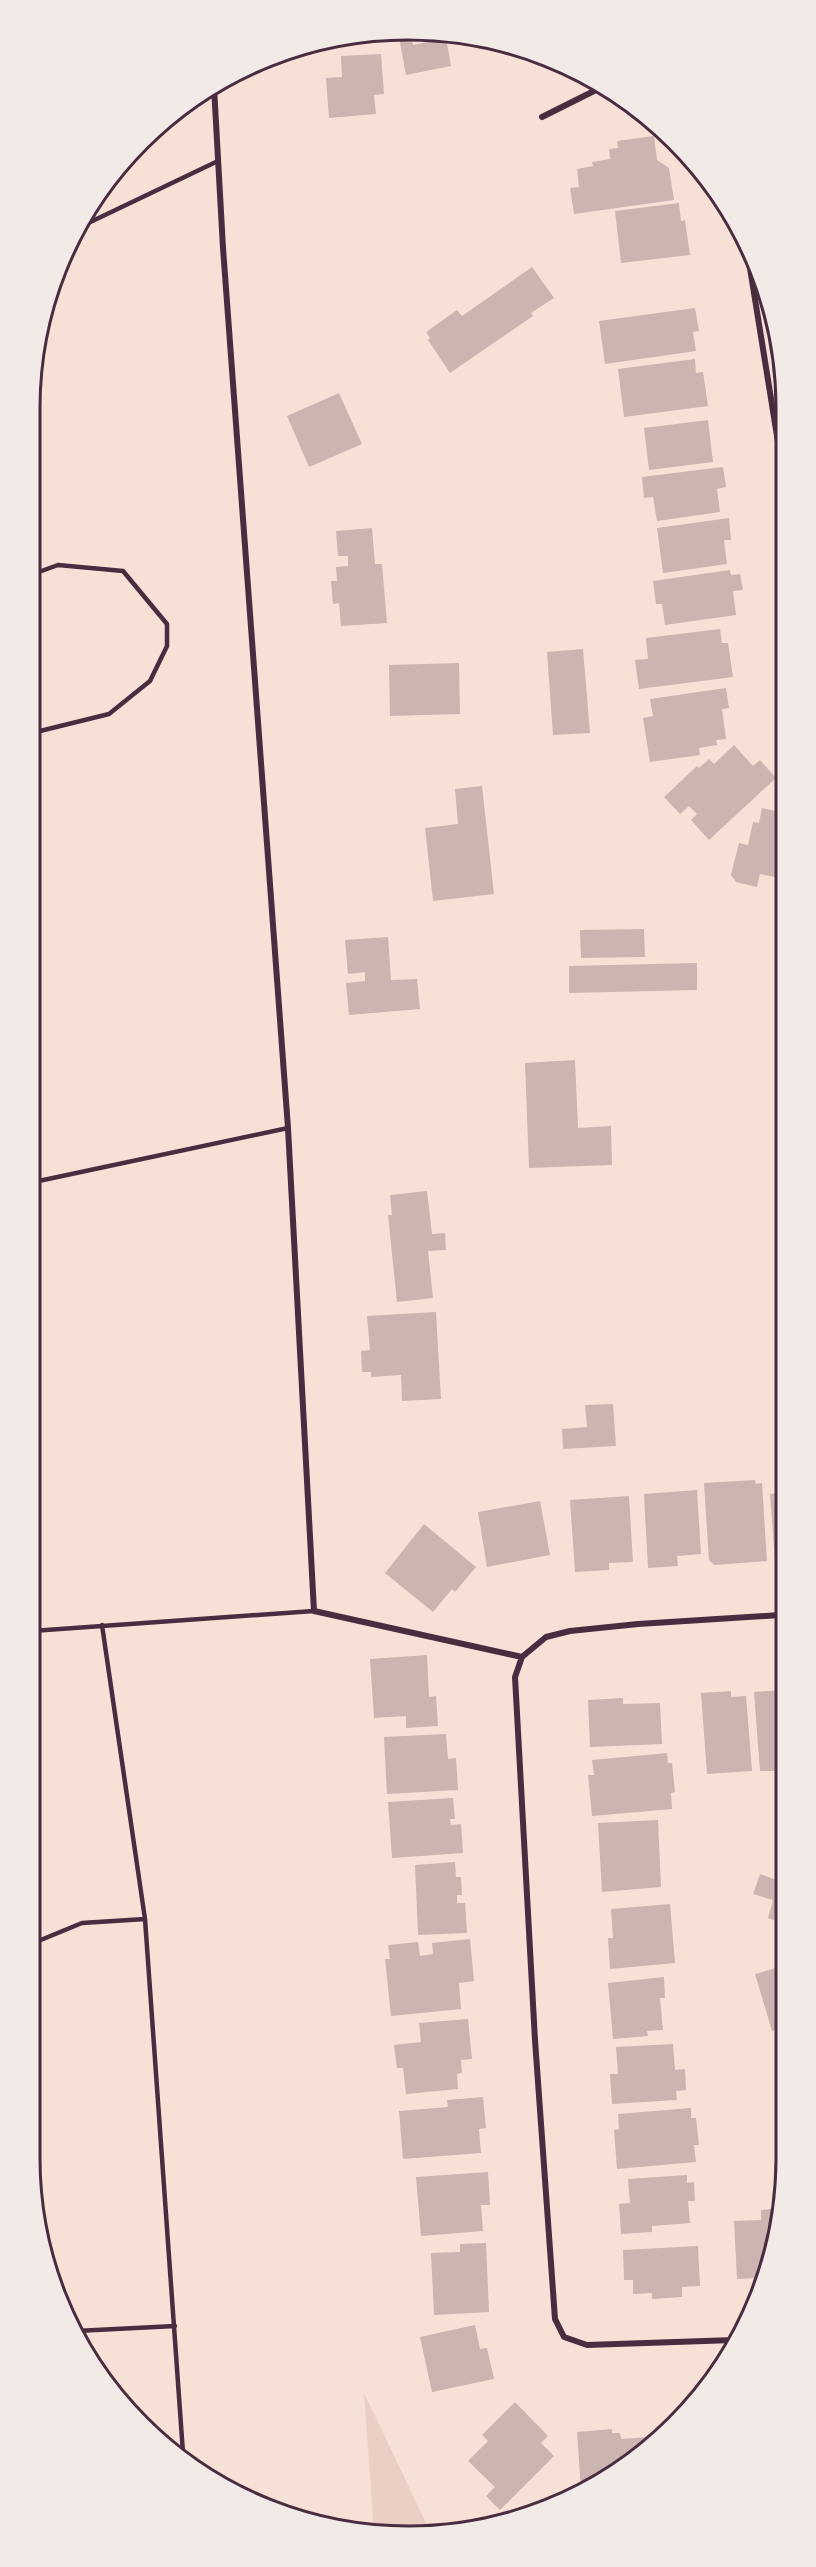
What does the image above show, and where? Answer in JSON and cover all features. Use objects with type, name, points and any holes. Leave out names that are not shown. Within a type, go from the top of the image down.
[{"type":"street","points":[[542,117],[594,91]]},
{"type":"street","points":[[214,96],[288,1128],[314,1611],[522,1657]]},
{"type":"street","points":[[752,278],[776,425]]},
{"type":"street","points":[[728,2340],[587,2345],[564,2337],[555,2319],[535,2040],[515,1677],[522,1657],[546,1637],[570,1631],[776,1615]]},
{"type":"lane","points":[[92,221],[218,161]]},
{"type":"lane","points":[[41,571],[58,565],[123,571],[167,624],[167,646],[150,681],[108,714],[41,731]]},
{"type":"lane","points":[[41,1181],[288,1128]]},
{"type":"lane","points":[[41,1630],[314,1611]]},
{"type":"lane","points":[[102,1625],[145,1919],[183,2450]]},
{"type":"lane","points":[[41,1940],[82,1923],[145,1919]]},
{"type":"lane","points":[[83,2331],[175,2326]]},
{"type":"shaded area","points":[[364,2393],[428,2526],[373,2525]]},
{"type":"building","points":[[400,40],[412,40],[413,45],[432,41],[447,43],[451,66],[406,75]]},
{"type":"building","points":[[381,54],[384,94],[374,95],[376,114],[329,118],[326,78],[342,77],[341,56]]},
{"type":"building","points":[[654,136],[657,160],[669,168],[674,200],[574,214],[570,188],[579,187],[577,169],[593,166],[592,162],[610,159],[609,149],[618,148],[617,141]]},
{"type":"building","points":[[679,203],[681,221],[685,220],[690,255],[621,263],[615,211]]},
{"type":"building","points":[[532,267],[554,298],[531,313],[533,316],[450,373],[428,340],[430,338],[426,332],[457,310],[462,316]]},
{"type":"building","points":[[695,308],[699,331],[693,332],[696,351],[605,364],[599,321]]},
{"type":"building","points":[[695,359],[696,373],[703,372],[708,406],[624,417],[618,369]]},
{"type":"building","points":[[339,393],[362,444],[309,467],[287,416]]},
{"type":"building","points":[[708,420],[713,462],[649,470],[644,428]]},
{"type":"building","points":[[723,467],[726,487],[717,489],[720,512],[657,521],[653,497],[644,498],[642,477]]},
{"type":"building","points":[[729,518],[731,540],[724,540],[727,564],[663,573],[657,528]]},
{"type":"building","points":[[372,528],[375,564],[382,564],[387,623],[341,626],[339,603],[333,604],[331,581],[337,581],[336,567],[348,566],[348,556],[338,556],[336,531]]},
{"type":"building","points":[[730,570],[731,575],[740,574],[743,590],[733,591],[736,615],[665,625],[662,604],[656,604],[653,581]]},
{"type":"building","points":[[720,629],[722,643],[728,643],[733,677],[639,689],[635,660],[648,659],[646,638]]},
{"type":"building","points":[[583,649],[590,733],[553,735],[547,652]]},
{"type":"building","points":[[459,663],[460,714],[390,716],[389,665]]},
{"type":"building","points":[[726,688],[729,708],[722,709],[726,739],[716,740],[717,745],[699,748],[700,755],[650,762],[643,718],[653,716],[650,699]]},
{"type":"building","points":[[734,745],[753,766],[760,760],[776,778],[709,840],[691,820],[697,814],[689,806],[680,814],[664,797],[697,766],[699,768],[709,759],[714,764]]},
{"type":"building","points":[[482,786],[494,894],[433,901],[425,828],[458,824],[455,789]]},
{"type":"building","points":[[762,808],[775,811],[776,808],[776,877],[760,874],[757,887],[736,882],[731,875],[739,843],[748,845],[753,822],[759,823]]},
{"type":"building","points":[[644,929],[645,957],[581,958],[580,930]]},
{"type":"building","points":[[388,937],[391,980],[417,979],[420,1009],[349,1015],[346,983],[365,981],[365,972],[348,974],[345,940]]},
{"type":"building","points":[[697,963],[697,990],[569,993],[569,966]]},
{"type":"building","points":[[575,1060],[578,1128],[611,1126],[612,1165],[529,1168],[525,1063]]},
{"type":"building","points":[[427,1191],[432,1234],[445,1233],[446,1250],[428,1251],[433,1298],[397,1302],[388,1215],[392,1215],[390,1195]]},
{"type":"building","points":[[436,1312],[441,1399],[402,1401],[401,1375],[371,1377],[371,1372],[362,1372],[361,1351],[370,1350],[367,1316]]},
{"type":"building","points":[[613,1404],[616,1446],[563,1449],[562,1429],[587,1427],[585,1405]]},
{"type":"building","points":[[755,1480],[756,1484],[762,1483],[767,1561],[714,1565],[709,1560],[704,1483]]},
{"type":"building","points":[[697,1490],[701,1554],[677,1556],[678,1566],[648,1568],[644,1494]]},
{"type":"building","points":[[776,1493],[776,1562],[775,1562],[770,1494]]},
{"type":"building","points":[[629,1496],[633,1562],[609,1563],[609,1570],[575,1572],[570,1500]]},
{"type":"building","points":[[540,1501],[550,1555],[487,1567],[478,1512]]},
{"type":"building","points":[[424,1524],[476,1567],[455,1592],[452,1589],[433,1612],[385,1573]]},
{"type":"building","points":[[427,1655],[429,1697],[436,1696],[438,1726],[406,1728],[406,1716],[374,1718],[370,1659]]},
{"type":"building","points":[[776,1690],[776,1771],[760,1771],[754,1692]]},
{"type":"building","points":[[731,1691],[731,1697],[746,1696],[752,1771],[707,1774],[701,1693]]},
{"type":"building","points":[[623,1698],[623,1704],[660,1703],[662,1744],[590,1747],[588,1700]]},
{"type":"building","points":[[446,1734],[448,1759],[456,1758],[458,1790],[387,1794],[384,1737]]},
{"type":"building","points":[[667,1753],[668,1763],[672,1763],[675,1792],[671,1793],[672,1809],[592,1816],[588,1775],[594,1775],[592,1760]]},
{"type":"building","points":[[453,1798],[455,1819],[450,1819],[451,1825],[461,1824],[463,1853],[392,1858],[388,1802]]},
{"type":"building","points":[[658,1820],[661,1887],[602,1892],[598,1823]]},
{"type":"building","points":[[455,1862],[456,1877],[461,1877],[462,1895],[457,1895],[457,1903],[465,1903],[467,1933],[418,1935],[415,1865]]},
{"type":"building","points":[[760,1874],[776,1880],[776,1921],[768,1918],[773,1900],[753,1894]]},
{"type":"building","points":[[670,1904],[675,1963],[610,1969],[608,1938],[613,1938],[611,1909]]},
{"type":"building","points":[[470,1939],[474,1981],[459,1983],[461,2009],[391,2016],[385,1959],[390,1959],[388,1945],[418,1942],[420,1956],[433,1954],[432,1943]]},
{"type":"building","points":[[776,1968],[776,2030],[772,2031],[755,1974]]},
{"type":"building","points":[[664,1977],[665,1998],[660,1998],[663,2030],[647,2031],[648,2036],[613,2039],[608,1983]]},
{"type":"building","points":[[468,2019],[472,2059],[461,2060],[462,2073],[457,2074],[458,2089],[406,2094],[403,2068],[397,2068],[394,2045],[421,2042],[419,2023]]},
{"type":"building","points":[[673,2044],[675,2070],[685,2069],[686,2090],[676,2091],[677,2100],[612,2104],[610,2074],[618,2074],[616,2047]]},
{"type":"building","points":[[483,2097],[486,2128],[479,2129],[481,2153],[403,2159],[399,2111],[448,2107],[447,2100]]},
{"type":"building","points":[[691,2108],[691,2118],[696,2118],[699,2145],[694,2145],[696,2162],[617,2169],[614,2130],[619,2129],[618,2114]]},
{"type":"building","points":[[488,2172],[490,2205],[481,2205],[483,2231],[421,2236],[416,2177]]},
{"type":"building","points":[[687,2175],[687,2183],[694,2182],[695,2201],[688,2201],[690,2223],[652,2226],[652,2232],[621,2234],[619,2204],[630,2203],[628,2179]]},
{"type":"building","points":[[772,2209],[756,2277],[737,2279],[734,2221],[761,2220],[761,2210]]},
{"type":"building","points":[[486,2243],[489,2312],[434,2315],[431,2253],[460,2252],[460,2244]]},
{"type":"building","points":[[698,2246],[700,2286],[682,2287],[682,2297],[652,2299],[652,2293],[633,2294],[633,2280],[624,2280],[623,2250]]},
{"type":"building","points":[[475,2325],[480,2349],[487,2348],[494,2379],[432,2392],[420,2337]]},
{"type":"building","points":[[515,2402],[548,2436],[541,2443],[554,2456],[500,2510],[486,2496],[495,2487],[468,2461],[488,2441],[482,2435]]},
{"type":"building","points":[[612,2429],[612,2433],[620,2433],[621,2439],[648,2437],[612,2465],[581,2484],[577,2432]]}]
